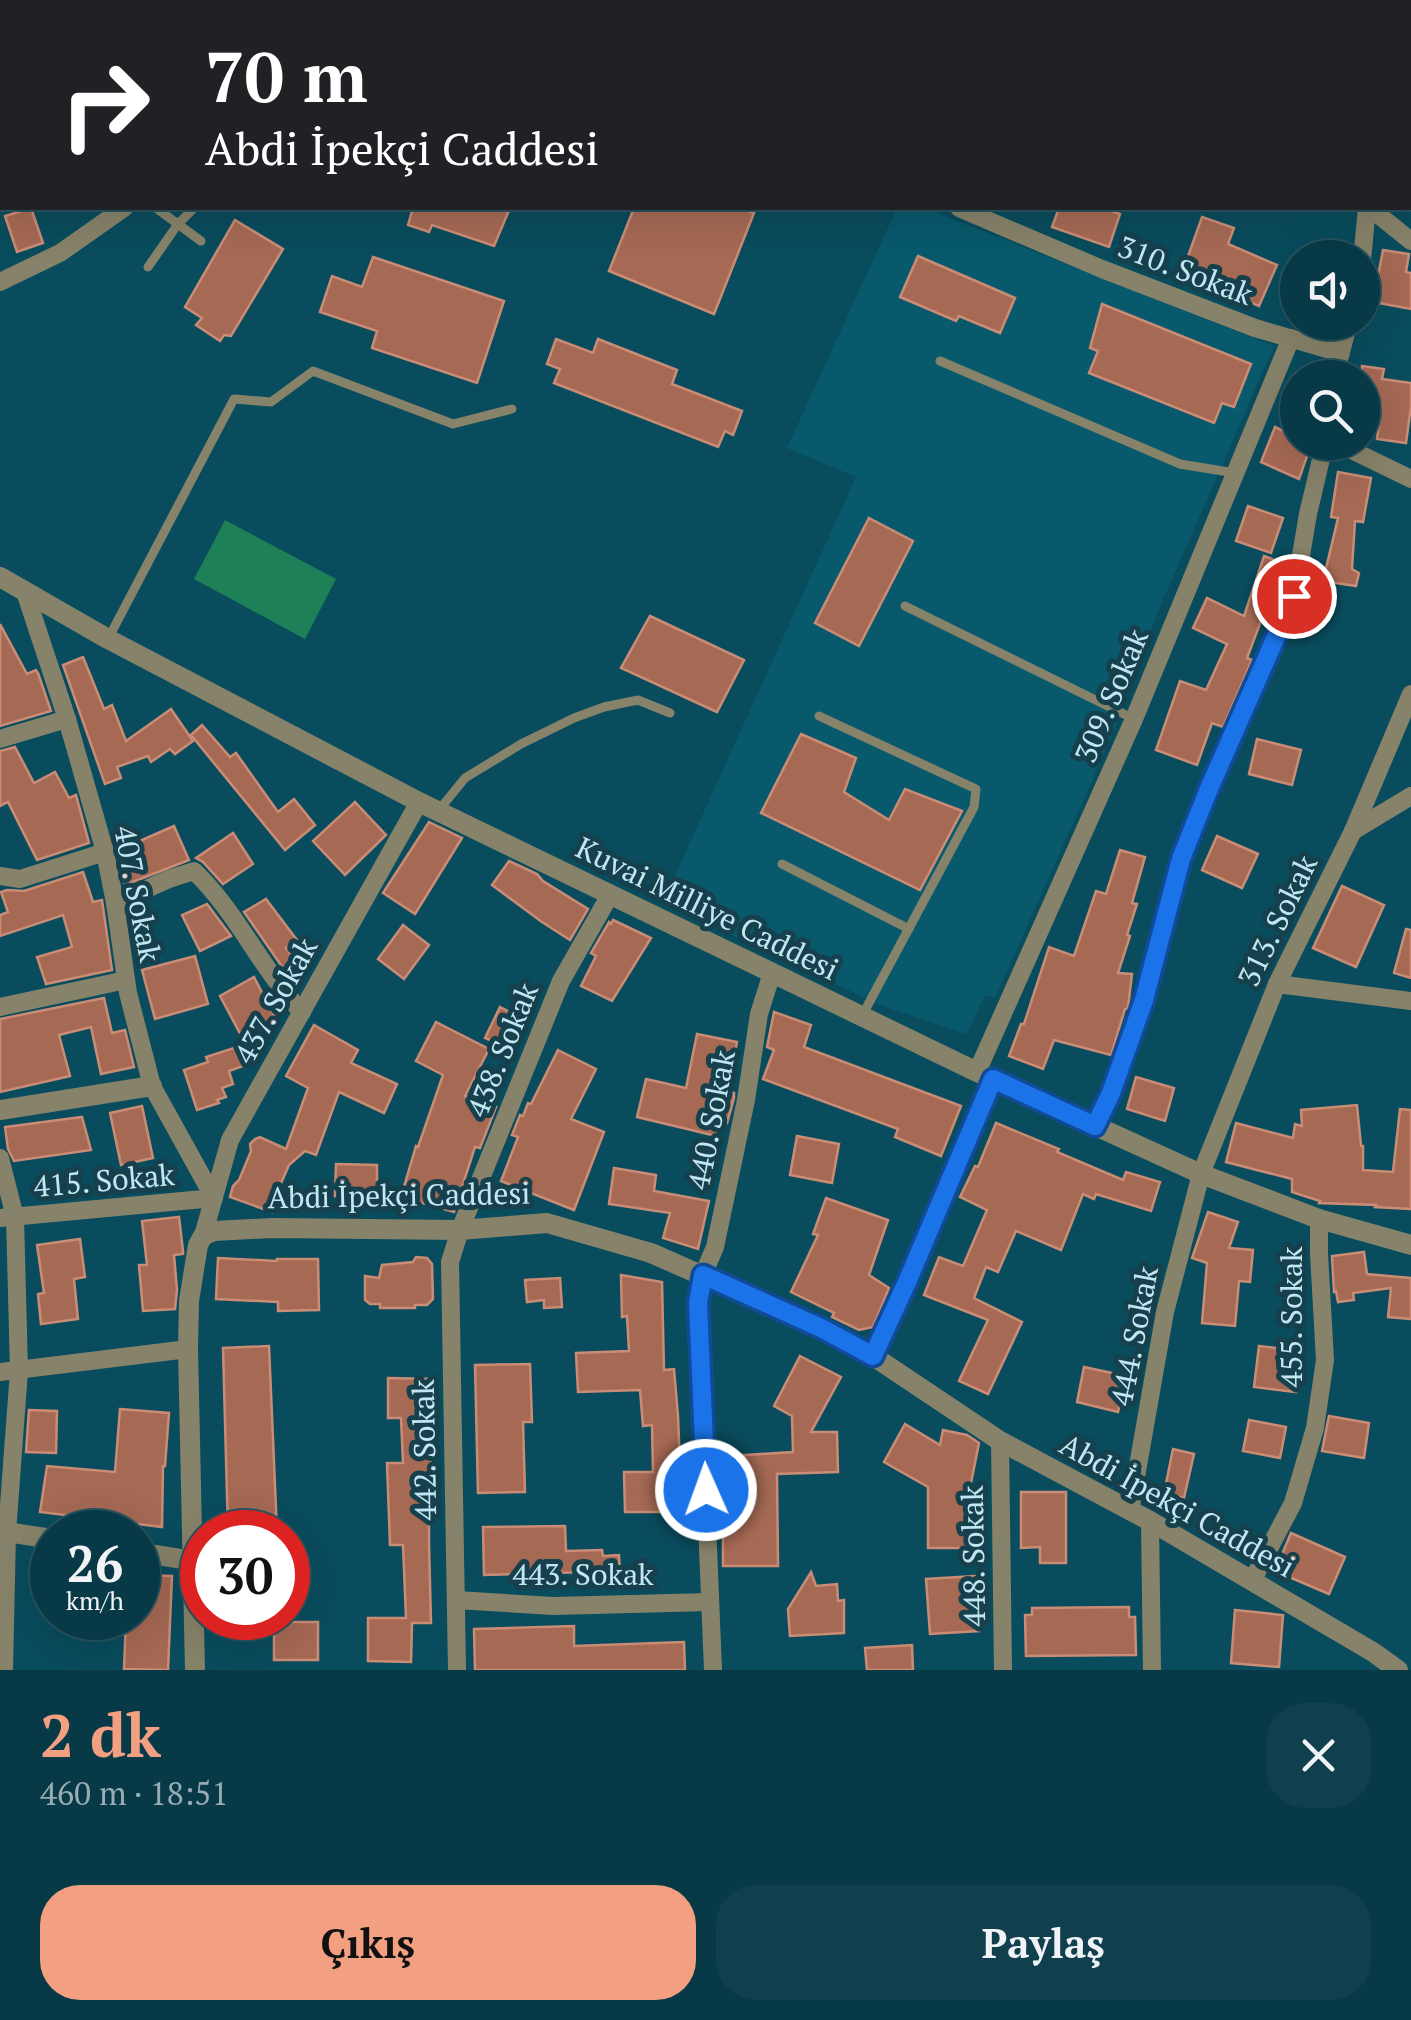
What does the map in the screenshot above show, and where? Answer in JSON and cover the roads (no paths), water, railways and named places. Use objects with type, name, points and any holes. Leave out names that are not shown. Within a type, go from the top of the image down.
[{"type":"street","points":[[0,282],[60,253],[121,210]]},
{"type":"street","name":"310. Sokak","points":[[964,210],[1119,275],[1280,335]]},
{"type":"street","points":[[1364,240],[1368,210]]},
{"type":"street","points":[[1371,210],[1411,242]]},
{"type":"street","name":"309. Sokak","points":[[873,1356],[916,1263],[985,1076],[1289,340]]},
{"type":"street","name":"310. Sokak","points":[[1297,340],[1341,353]]},
{"type":"street","points":[[1339,360],[1344,340]]},
{"type":"street","points":[[1095,1126],[1144,1000],[1181,859],[1294,596],[1321,460]]},
{"type":"street","points":[[1373,460],[1411,478]]},
{"type":"street","name":"Kuvai Milliye Caddesi","points":[[0,578],[428,807],[985,1076],[1201,1174],[1320,1219],[1411,1246]]},
{"type":"street","name":"407. Sokak","points":[[25,592],[67,719],[104,852],[126,980],[152,1086],[214,1198]]},
{"type":"street","name":"313. Sokak","points":[[1201,1174],[1277,984],[1353,831],[1411,694]]},
{"type":"street","points":[[0,739],[67,719]]},
{"type":"street","points":[[1353,831],[1411,796]]},
{"type":"street","name":"437. Sokak","points":[[203,1236],[230,1140],[302,1012],[428,807]]},
{"type":"street","points":[[0,876],[20,879],[104,852]]},
{"type":"street","points":[[115,904],[194,871],[302,1012]]},
{"type":"street","name":"438. Sokak","points":[[460,1230],[561,981],[610,896]]},
{"type":"street","name":"440. Sokak","points":[[712,1670],[698,1303],[703,1275],[715,1247],[746,1100],[759,1014],[772,973]]},
{"type":"street","points":[[0,1007],[126,980]]},
{"type":"street","points":[[1277,984],[1411,1001]]},
{"type":"street","points":[[0,1110],[152,1086]]},
{"type":"street","points":[[0,1158],[8,1218],[10,1372],[4,1670]]},
{"type":"street","name":"444. Sokak","points":[[1130,1510],[1165,1312],[1201,1174]]},
{"type":"street","name":"415. Sokak","points":[[8,1218],[214,1198]]},
{"type":"street","name":"455. Sokak","points":[[1252,1582],[1293,1503],[1316,1428],[1325,1360],[1320,1219]]},
{"type":"street","name":"Abdi İpekçi Caddesi","points":[[203,1236],[272,1228],[460,1230],[547,1223],[651,1253],[821,1328],[873,1356],[1000,1441],[1150,1521],[1398,1670]]},
{"type":"street","name":"442. Sokak","points":[[457,1670],[450,1262],[460,1230]]},
{"type":"street","points":[[193,1510],[188,1349],[190,1302],[198,1245],[203,1236]]},
{"type":"street","points":[[10,1372],[188,1349]]},
{"type":"street","name":"448. Sokak","points":[[1000,1441],[1003,1670]]},
{"type":"street","points":[[1150,1521],[1152,1670]]},
{"type":"street","points":[[4,1531],[30,1535]]},
{"type":"street","name":"443. Sokak","points":[[456,1600],[553,1606],[710,1602]]},
{"type":"street","points":[[195,1640],[195,1670]]},
{"type":"lane","points":[[159,210],[200,241]]},
{"type":"lane","points":[[148,267],[192,210]]},
{"type":"lane","points":[[940,361],[1180,464],[1235,472]]},
{"type":"lane","points":[[108,639],[234,398],[271,402],[312,371],[452,424],[512,409]]},
{"type":"lane","points":[[904,606],[1134,719]]},
{"type":"lane","points":[[428,807],[465,778],[574,718],[638,700],[670,714]]},
{"type":"lane","points":[[819,716],[976,789],[974,807],[862,1017]]},
{"type":"lane","points":[[782,864],[909,929]]}]
